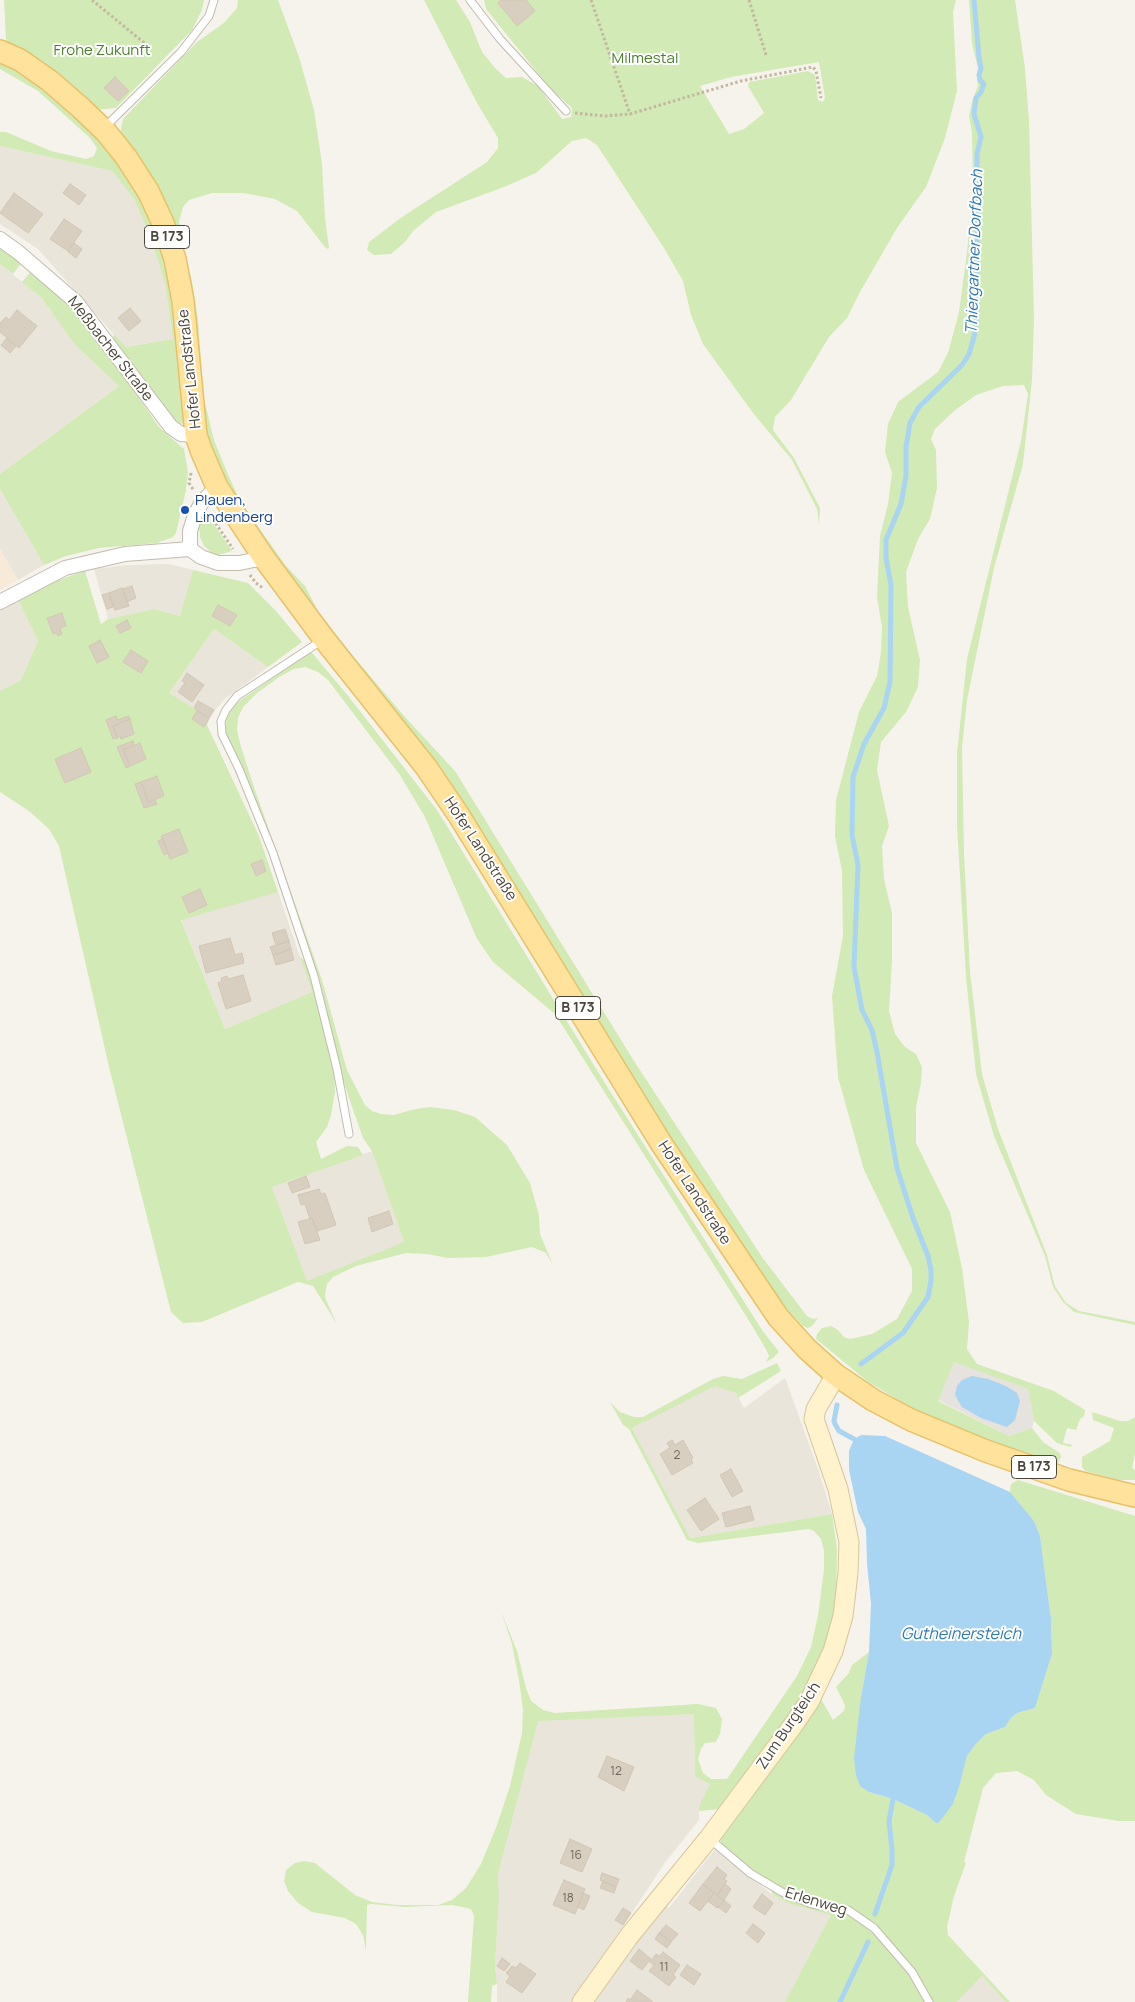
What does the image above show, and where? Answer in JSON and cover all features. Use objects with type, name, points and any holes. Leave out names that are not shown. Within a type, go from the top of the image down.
[{"type":"main road","name":"Hofer Landstraße","points":[[0,51],[20,60],[50,81],[103,129],[126,157],[148,191],[163,223],[175,259],[183,301],[196,435],[200,450],[217,487],[264,558],[324,639],[415,753],[458,814],[661,1143],[778,1317],[801,1343],[836,1374],[873,1400],[934,1431],[1069,1480],[1135,1496]]},
{"type":"street","name":"Meßbacher Straße","points":[[0,239],[76,302],[171,427],[181,434],[196,435]]},
{"type":"street","points":[[190,550],[190,531],[195,515],[202,502],[217,487]]},
{"type":"street","points":[[0,602],[65,568],[125,554],[190,550],[201,557],[218,563],[242,562],[264,558]]},
{"type":"street","name":"Zum Burgteich","points":[[582,2002],[630,1935],[709,1838],[809,1702],[833,1651],[840,1625],[848,1573],[849,1542],[838,1489],[814,1419],[816,1409],[836,1374]]},
{"type":"lane","points":[[103,129],[181,52],[209,16],[214,0]]},
{"type":"lane","points":[[470,0],[500,39],[566,111]]},
{"type":"lane","points":[[324,639],[237,696],[226,710],[221,721],[222,734],[239,768],[273,852],[314,976],[337,1070],[349,1134]]},
{"type":"lane","name":"Erlenweg","points":[[709,1838],[750,1873],[782,1892],[812,1904],[848,1910],[874,1928],[912,1972],[929,2002]]},
{"type":"path","points":[[92,0],[148,46]]},
{"type":"path","points":[[591,0],[630,114]]},
{"type":"path","points":[[749,0],[766,55]]},
{"type":"path","points":[[566,111],[604,116],[630,114],[741,81],[813,68],[816,71],[822,98]]},
{"type":"path","points":[[191,469],[190,483],[256,583],[268,591]]},
{"type":"shaded area","points":[[0,146],[112,171],[134,199],[149,233],[165,283],[173,339],[125,347],[38,249],[0,224]]},
{"type":"shaded area","points":[[0,264],[41,297],[75,345],[119,386],[0,474]]},
{"type":"shaded area","points":[[0,489],[44,565],[18,580],[0,549]]},
{"type":"shaded area","points":[[0,549],[18,580],[0,590]]},
{"type":"shaded area","points":[[169,564],[193,570],[180,616],[154,609],[108,619],[94,569],[129,565]]},
{"type":"shaded area","points":[[18,599],[38,641],[21,680],[0,691],[0,609]]},
{"type":"shaded area","points":[[214,629],[268,667],[225,699],[210,718],[169,693]]},
{"type":"shaded area","points":[[278,892],[312,992],[225,1029],[181,919]]},
{"type":"shaded area","points":[[372,1151],[404,1242],[307,1282],[272,1187]]},
{"type":"shaded area","points":[[954,1361],[1028,1389],[1034,1421],[1032,1428],[1009,1436],[938,1400]]},
{"type":"shaded area","points":[[785,1378],[832,1514],[690,1538],[632,1428],[715,1385],[736,1393],[744,1408]]},
{"type":"shaded area","points":[[694,1714],[695,1776],[711,1783],[699,1806],[699,1820],[664,1864],[571,2002],[497,2002],[495,1966],[499,1897],[498,1874],[538,1720]]},
{"type":"shaded area","points":[[715,1849],[773,1895],[790,1904],[832,1915],[785,2002],[593,2002],[665,1904],[669,1908]]},
{"type":"shaded area","points":[[982,1976],[1007,2002],[957,2002]]},
{"type":"green space","name":"Frohe Zukunft","points":[[4,0],[204,0],[202,10],[192,30],[116,108],[94,110],[6,41]]},
{"type":"green space","points":[[238,0],[278,0],[299,57],[314,110],[322,164],[329,248],[325,247],[297,211],[275,199],[243,193],[212,193],[189,200],[183,207],[179,222],[182,246],[192,281],[198,320],[204,399],[214,440],[229,477],[240,501],[286,566],[305,586],[318,611],[405,717],[455,771],[634,1061],[762,1257],[807,1316],[813,1319],[818,1318],[808,1328],[803,1326],[780,1302],[329,635],[223,484],[203,429],[194,323],[120,134],[123,119],[197,42],[224,23],[237,8]]},
{"type":"green space","name":"Milmestal","points":[[424,0],[456,0],[470,22],[482,52],[496,69],[506,78],[522,77],[538,86],[562,119],[571,117],[572,108],[550,88],[486,9],[484,0],[956,0],[953,12],[957,91],[945,138],[926,187],[897,228],[847,318],[829,337],[791,400],[775,417],[773,430],[794,458],[820,508],[819,524],[817,509],[792,460],[753,413],[703,344],[691,315],[683,281],[664,248],[597,145],[586,138],[572,141],[536,173],[436,212],[413,231],[405,242],[391,254],[374,255],[367,250],[369,242],[402,217],[487,162],[498,148],[498,138],[477,103]],"holes":[[[819,62],[825,98],[823,102],[818,100],[815,75],[808,71],[749,82],[748,86],[764,113],[744,129],[729,134],[700,86],[731,77]]]},
{"type":"green space","points":[[969,0],[1015,0],[1025,68],[1029,120],[1034,318],[1032,380],[1023,464],[994,568],[967,700],[962,747],[964,853],[970,972],[982,1074],[998,1129],[1047,1255],[1055,1286],[1066,1303],[1079,1311],[1135,1322],[1135,1325],[1074,1312],[1063,1302],[1053,1287],[1045,1256],[994,1136],[976,1074],[966,977],[957,825],[957,753],[967,659],[1021,441],[1028,394],[1024,385],[1003,386],[976,395],[954,411],[935,429],[931,439],[936,450],[937,488],[930,519],[918,539],[906,572],[908,607],[920,660],[918,687],[906,712],[881,742],[877,770],[889,826],[882,846],[884,879],[892,913],[889,1011],[895,1034],[905,1047],[916,1054],[922,1067],[916,1107],[916,1143],[950,1212],[962,1268],[969,1322],[967,1349],[977,1364],[1054,1391],[1085,1410],[1084,1416],[1080,1419],[1076,1430],[1067,1428],[1063,1443],[1073,1445],[1070,1447],[1057,1443],[1034,1421],[1028,1389],[954,1362],[938,1401],[1009,1436],[1032,1428],[1043,1442],[1060,1453],[1061,1457],[1058,1464],[1054,1465],[959,1431],[908,1406],[867,1381],[816,1339],[817,1334],[822,1328],[831,1326],[844,1337],[850,1339],[872,1334],[897,1319],[912,1291],[912,1269],[864,1170],[838,1077],[832,996],[843,936],[842,871],[835,836],[836,800],[859,712],[877,676],[881,652],[882,627],[877,597],[880,536],[888,504],[892,473],[885,452],[888,424],[898,402],[938,372],[948,353],[959,312],[973,191],[972,132],[969,116],[978,86],[978,68],[972,44]]},
{"type":"green space","points":[[0,61],[22,73],[57,98],[100,139],[137,190],[162,247],[171,285],[177,328],[185,421],[181,424],[175,424],[111,341],[114,334],[126,347],[173,339],[165,283],[149,233],[134,199],[112,171],[0,146],[0,132],[6,132],[51,151],[86,159],[94,156],[97,148],[90,138],[38,91],[0,69]]},
{"type":"green space","points":[[0,245],[23,261],[13,274],[0,264]]},
{"type":"green space","points":[[32,270],[47,280],[94,332],[159,427],[184,449],[188,472],[186,490],[176,533],[173,537],[157,543],[99,548],[66,556],[44,565],[0,489],[0,474],[119,386],[75,345],[41,297],[22,282]]},
{"type":"green space","points":[[207,514],[232,551],[218,555],[212,553],[204,546],[200,537],[199,527],[202,519]]},
{"type":"green space","points":[[193,570],[248,583],[275,610],[302,642],[268,667],[214,629],[169,693],[210,718],[207,725],[259,836],[278,892],[181,920],[225,1029],[312,992],[300,957],[304,960],[312,983],[334,1070],[335,1092],[331,1115],[327,1127],[316,1142],[321,1159],[347,1146],[358,1147],[363,1155],[272,1187],[307,1281],[404,1242],[372,1151],[363,1138],[339,1067],[320,981],[231,750],[226,731],[226,720],[238,702],[310,652],[349,697],[437,810],[608,1088],[762,1330],[779,1352],[773,1358],[766,1362],[769,1356],[767,1351],[748,1319],[555,1014],[493,962],[477,939],[425,817],[400,775],[328,680],[318,672],[305,667],[294,669],[281,676],[257,693],[243,707],[238,718],[237,730],[254,787],[322,980],[347,1070],[365,1105],[372,1111],[394,1115],[430,1107],[454,1110],[475,1117],[507,1145],[530,1183],[539,1215],[540,1234],[553,1265],[546,1253],[532,1247],[486,1257],[448,1258],[406,1253],[356,1266],[333,1277],[327,1284],[326,1300],[337,1324],[313,1286],[298,1282],[202,1322],[183,1323],[171,1312],[109,1067],[59,846],[49,829],[29,811],[0,792],[0,691],[21,680],[38,641],[18,599],[49,583],[85,571],[101,624],[108,619],[154,609],[180,616]]},
{"type":"green space","points":[[777,1363],[781,1371],[738,1398],[736,1393],[715,1386],[632,1428],[690,1538],[832,1514],[837,1549],[836,1600],[830,1630],[820,1659],[793,1711],[721,1809],[699,1811],[699,1806],[710,1784],[695,1776],[694,1714],[538,1721],[498,1874],[499,1897],[495,1966],[497,1984],[492,1986],[491,2002],[468,2002],[474,1916],[471,1909],[452,1905],[405,1907],[367,1905],[366,1951],[363,1935],[356,1924],[345,1918],[312,1912],[298,1903],[288,1891],[284,1881],[286,1870],[295,1863],[304,1861],[315,1863],[355,1895],[372,1902],[397,1905],[438,1905],[452,1900],[466,1888],[481,1864],[497,1825],[510,1786],[522,1733],[523,1710],[519,1680],[512,1644],[501,1611],[517,1651],[531,1701],[543,1710],[555,1713],[698,1704],[716,1708],[722,1719],[720,1734],[716,1742],[705,1743],[698,1759],[703,1773],[711,1779],[727,1779],[797,1676],[811,1647],[818,1615],[824,1570],[824,1551],[821,1539],[814,1531],[809,1529],[698,1543],[687,1540],[629,1429],[623,1425],[610,1402],[620,1412],[634,1417],[643,1417],[713,1379],[723,1376],[742,1379]]},
{"type":"green space","points":[[1092,1412],[1120,1421],[1128,1421],[1135,1417],[1135,1454],[1132,1468],[1135,1470],[1135,1480],[1119,1480],[1085,1471],[1082,1467],[1082,1457],[1110,1441],[1114,1428],[1093,1420]]},
{"type":"green space","points":[[1018,1480],[1135,1516],[1135,1821],[1118,1821],[1076,1814],[1046,1795],[1034,1780],[1017,1771],[996,1773],[983,1788],[964,1862],[966,1863],[954,1896],[947,1927],[948,1935],[1010,2002],[1006,2002],[982,1976],[957,2002],[933,2002],[917,1977],[906,1970],[925,2002],[785,2002],[831,1915],[790,1904],[773,1895],[767,1880],[749,1869],[725,1848],[719,1839],[821,1699],[833,1720],[844,1711],[845,1705],[836,1687],[849,1673],[852,1665],[869,1652],[861,1697],[869,1792],[893,1799],[927,1815],[937,1824],[953,1804],[967,1756],[975,1745],[986,1734],[1005,1727],[1017,1713],[1035,1708],[1052,1654],[1051,1619],[1040,1536],[1034,1521],[1010,1492],[1011,1484]]},
{"type":"water","points":[[972,1376],[988,1379],[1006,1386],[1017,1393],[1020,1401],[1015,1420],[1007,1427],[981,1418],[962,1407],[955,1395],[957,1386],[962,1380]]},
{"type":"water","name":"Gutheinersteich","points":[[861,1435],[885,1436],[1010,1492],[1034,1521],[1040,1536],[1051,1619],[1052,1654],[1035,1708],[1017,1713],[1005,1727],[986,1734],[975,1745],[967,1756],[953,1804],[937,1824],[927,1815],[893,1799],[869,1792],[860,1786],[856,1775],[854,1758],[861,1697],[869,1652],[871,1604],[866,1529],[858,1512],[849,1470],[849,1451],[854,1439]]},
{"type":"building","points":[[501,0],[526,0],[535,11],[517,26],[498,3]]},
{"type":"building","points":[[115,77],[129,91],[118,101],[104,88]]},
{"type":"building","points":[[70,184],[86,195],[79,205],[63,193]]},
{"type":"building","points":[[14,193],[43,214],[28,233],[0,213]]},
{"type":"building","points":[[64,219],[82,231],[68,251],[50,239]]},
{"type":"building","points":[[74,243],[82,249],[76,258],[68,252]]},
{"type":"building","points":[[130,308],[141,321],[129,331],[118,318]]},
{"type":"building","points":[[17,310],[37,326],[19,348],[0,332],[0,323],[6,317],[9,320]]},
{"type":"building","points":[[7,338],[16,346],[10,353],[1,345]]},
{"type":"building","points":[[132,586],[136,598],[127,602],[123,589]]},
{"type":"building","points":[[122,588],[129,606],[115,610],[109,593]]},
{"type":"building","points":[[109,593],[113,607],[107,609],[102,595]]},
{"type":"building","points":[[218,605],[237,615],[230,626],[212,616]]},
{"type":"building","points":[[62,613],[66,626],[60,628],[62,634],[58,636],[56,633],[53,634],[47,618]]},
{"type":"building","points":[[127,620],[131,628],[120,633],[116,626]]},
{"type":"building","points":[[100,640],[109,657],[97,663],[89,646]]},
{"type":"building","points":[[131,650],[148,661],[141,673],[123,662]]},
{"type":"building","points":[[187,673],[204,685],[192,702],[178,692],[185,683],[182,681]]},
{"type":"building","points":[[198,701],[214,710],[209,718],[194,708]]},
{"type":"building","points":[[197,711],[209,718],[204,727],[192,719]]},
{"type":"building","points":[[116,716],[117,720],[129,716],[130,719],[113,726],[118,738],[113,739],[106,720]]},
{"type":"building","points":[[130,719],[134,734],[121,739],[120,736],[118,738],[113,726]]},
{"type":"building","points":[[133,741],[134,745],[123,750],[130,766],[126,768],[117,747]]},
{"type":"building","points":[[140,743],[146,759],[130,766],[123,750]]},
{"type":"building","points":[[81,748],[91,772],[65,783],[55,759]]},
{"type":"building","points":[[157,776],[164,796],[148,802],[141,782]]},
{"type":"building","points":[[141,782],[148,802],[155,800],[157,804],[144,808],[135,784]]},
{"type":"building","points":[[179,829],[188,852],[170,859],[161,836]]},
{"type":"building","points":[[163,839],[168,853],[164,855],[158,841]]},
{"type":"building","points":[[262,860],[266,871],[256,876],[251,864]]},
{"type":"building","points":[[200,889],[207,905],[189,913],[182,897]]},
{"type":"building","points":[[285,929],[289,941],[276,945],[272,933]]},
{"type":"building","points":[[230,938],[235,955],[242,953],[244,963],[206,973],[199,946]]},
{"type":"building","points":[[289,941],[291,949],[273,955],[270,947]]},
{"type":"building","points":[[291,949],[294,960],[276,965],[273,955]]},
{"type":"building","points":[[243,975],[251,1001],[226,1009],[218,983],[222,981],[221,978],[227,976],[228,979]]},
{"type":"building","points":[[306,1176],[310,1187],[292,1193],[288,1183]]},
{"type":"building","points":[[319,1189],[321,1194],[325,1193],[336,1225],[317,1231],[312,1218],[310,1219],[305,1204],[301,1205],[298,1195]]},
{"type":"building","points":[[389,1211],[393,1224],[372,1232],[368,1218]]},
{"type":"building","points":[[312,1218],[320,1240],[305,1244],[298,1222]]},
{"type":"building","points":[[672,1440],[675,1445],[683,1440],[693,1458],[691,1460],[693,1463],[672,1475],[660,1454],[670,1448],[667,1443]]},
{"type":"building","points":[[731,1469],[743,1491],[732,1497],[720,1475]]},
{"type":"building","points":[[705,1498],[719,1519],[701,1531],[687,1510]]},
{"type":"building","points":[[750,1506],[754,1520],[726,1527],[722,1513]]},
{"type":"building","points":[[607,1756],[634,1767],[624,1791],[598,1777]]},
{"type":"building","points":[[570,1839],[592,1849],[582,1872],[560,1863]]},
{"type":"building","points":[[717,1867],[727,1875],[724,1879],[727,1881],[717,1895],[703,1884]]},
{"type":"building","points":[[602,1873],[619,1879],[616,1887],[600,1880]]},
{"type":"building","points":[[564,1880],[585,1889],[575,1914],[553,1905]]},
{"type":"building","points":[[603,1881],[616,1887],[614,1893],[600,1888]]},
{"type":"building","points":[[703,1884],[714,1893],[700,1911],[689,1903]]},
{"type":"building","points":[[725,1884],[731,1889],[724,1900],[717,1895]]},
{"type":"building","points":[[583,1893],[590,1896],[584,1910],[578,1907]]},
{"type":"building","points":[[714,1893],[724,1900],[717,1908],[708,1901]]},
{"type":"building","points":[[762,1894],[773,1903],[765,1915],[753,1907]]},
{"type":"building","points":[[724,1900],[731,1906],[726,1913],[718,1907]]},
{"type":"building","points":[[623,1908],[631,1913],[623,1925],[615,1920]]},
{"type":"building","points":[[753,1924],[765,1933],[758,1943],[746,1933]]},
{"type":"building","points":[[666,1925],[678,1934],[671,1942],[659,1933]]},
{"type":"building","points":[[659,1933],[671,1942],[667,1948],[655,1939]]},
{"type":"building","points":[[639,1949],[651,1959],[642,1970],[630,1961]]},
{"type":"building","points":[[663,1952],[680,1965],[673,1975],[676,1977],[669,1986],[649,1971],[654,1965],[650,1962],[656,1954],[660,1956]]},
{"type":"building","points":[[502,1958],[510,1964],[504,1971],[497,1966]]},
{"type":"building","points":[[520,1963],[536,1974],[522,1993],[506,1982],[510,1976],[506,1973],[512,1966],[516,1968]]},
{"type":"building","points":[[687,1965],[701,1974],[694,1985],[680,1975]]},
{"type":"building","points":[[637,1990],[653,2002],[626,2002],[628,1998],[630,2000]]},
{"type":"waterway","name":"Thiergartner Dorfbach","points":[[861,1364],[903,1333],[928,1297],[931,1281],[928,1256],[913,1218],[897,1168],[877,1052],[872,1030],[862,1010],[854,967],[858,865],[852,835],[853,777],[864,744],[884,708],[890,682],[891,585],[886,558],[886,540],[901,504],[906,476],[906,447],[910,423],[919,407],[962,365],[969,354],[974,337],[977,315],[977,154],[981,137],[974,114],[976,98],[984,84],[980,80],[979,75],[981,68],[974,0]]},
{"type":"waterway","name":"Thiergartner Dorfbach","points":[[837,1405],[835,1424],[839,1431],[854,1439]]},
{"type":"waterway","name":"Thiergartner Dorfbach","points":[[875,1914],[892,1865],[889,1821],[893,1799]]},
{"type":"waterway","name":"Thiergartner Dorfbach","points":[[840,2002],[868,1942]]},
{"type":"place","name":"Plauen, Lindenberg","points":[[185,510]]}]
